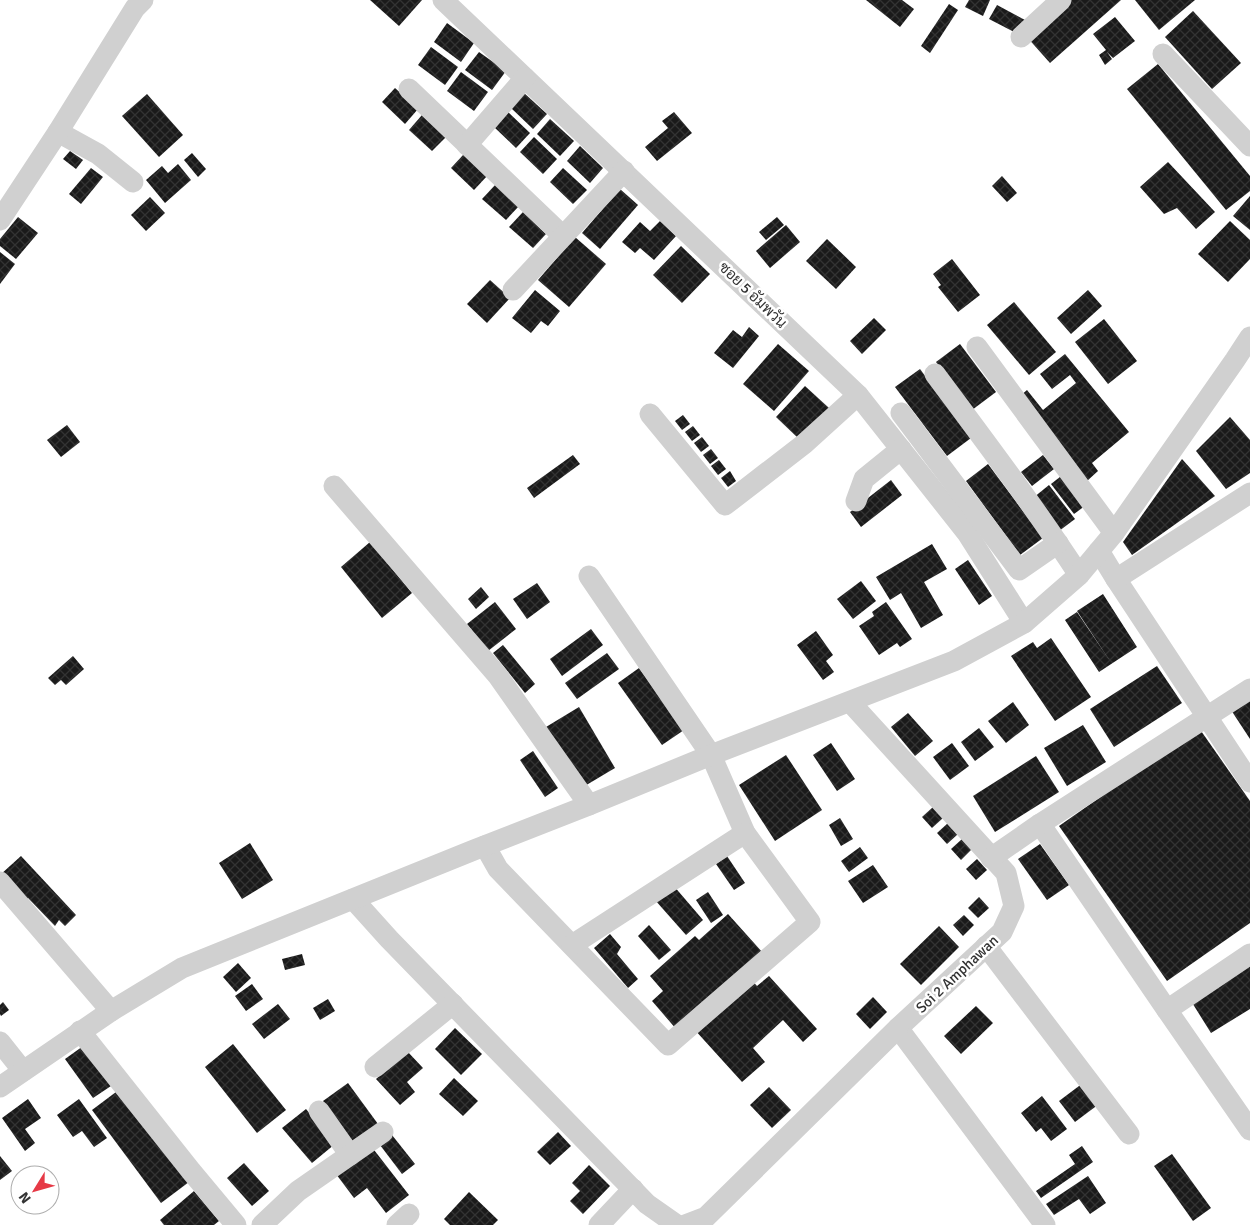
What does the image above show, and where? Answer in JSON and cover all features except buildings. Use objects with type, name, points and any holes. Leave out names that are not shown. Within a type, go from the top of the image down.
[{"type":"street","points":[[0,220],[58,132],[135,8],[143,0]]},
{"type":"street","name":"ซอย 5 อัมพวัน","points":[[444,0],[858,394],[967,533],[1024,624]]},
{"type":"street","points":[[1022,37],[1061,0]]},
{"type":"street","points":[[1163,54],[1250,146]]},
{"type":"street","points":[[467,145],[525,78]]},
{"type":"street","points":[[409,89],[563,236]]},
{"type":"street","points":[[58,132],[98,154],[133,182]]},
{"type":"street","points":[[513,290],[624,171]]},
{"type":"street","points":[[0,1088],[80,1031],[182,968],[711,755],[954,661],[1024,624],[1079,576],[1114,534],[1250,337]]},
{"type":"street","points":[[977,347],[1114,534]]},
{"type":"street","points":[[934,374],[989,446],[1058,543],[1079,576]]},
{"type":"street","points":[[650,414],[725,505],[804,444],[858,394]]},
{"type":"street","points":[[901,413],[1019,570],[1058,543]]},
{"type":"street","points":[[856,501],[864,479],[901,449]]},
{"type":"street","points":[[334,486],[498,676],[589,805]]},
{"type":"street","points":[[1116,579],[1250,494]]},
{"type":"street","points":[[1100,551],[1116,579],[1250,782]]},
{"type":"street","points":[[485,846],[498,869],[668,1045],[810,922],[745,833],[711,755],[589,576]]},
{"type":"street","points":[[991,858],[1040,824],[1250,689]]},
{"type":"street","name":"Soi 2 Amphawan","points":[[685,1225],[706,1217],[898,1028],[1002,932],[1014,906],[1006,873],[850,702]]},
{"type":"street","points":[[1040,824],[1250,1130]]},
{"type":"street","points":[[572,945],[745,833]]},
{"type":"street","points":[[0,882],[111,1011]]},
{"type":"street","points":[[353,899],[389,939],[647,1204],[677,1225]]},
{"type":"street","points":[[986,946],[1129,1134]]},
{"type":"street","points":[[1167,1010],[1250,954]]},
{"type":"street","points":[[376,1067],[453,1004]]},
{"type":"street","points":[[898,1028],[1045,1225]]},
{"type":"street","points":[[80,1031],[236,1225]]},
{"type":"street","points":[[0,1042],[24,1072]]},
{"type":"street","points":[[319,1110],[350,1155]]},
{"type":"street","points":[[262,1225],[298,1191],[382,1132]]},
{"type":"street","points":[[599,1225],[633,1189]]}]
